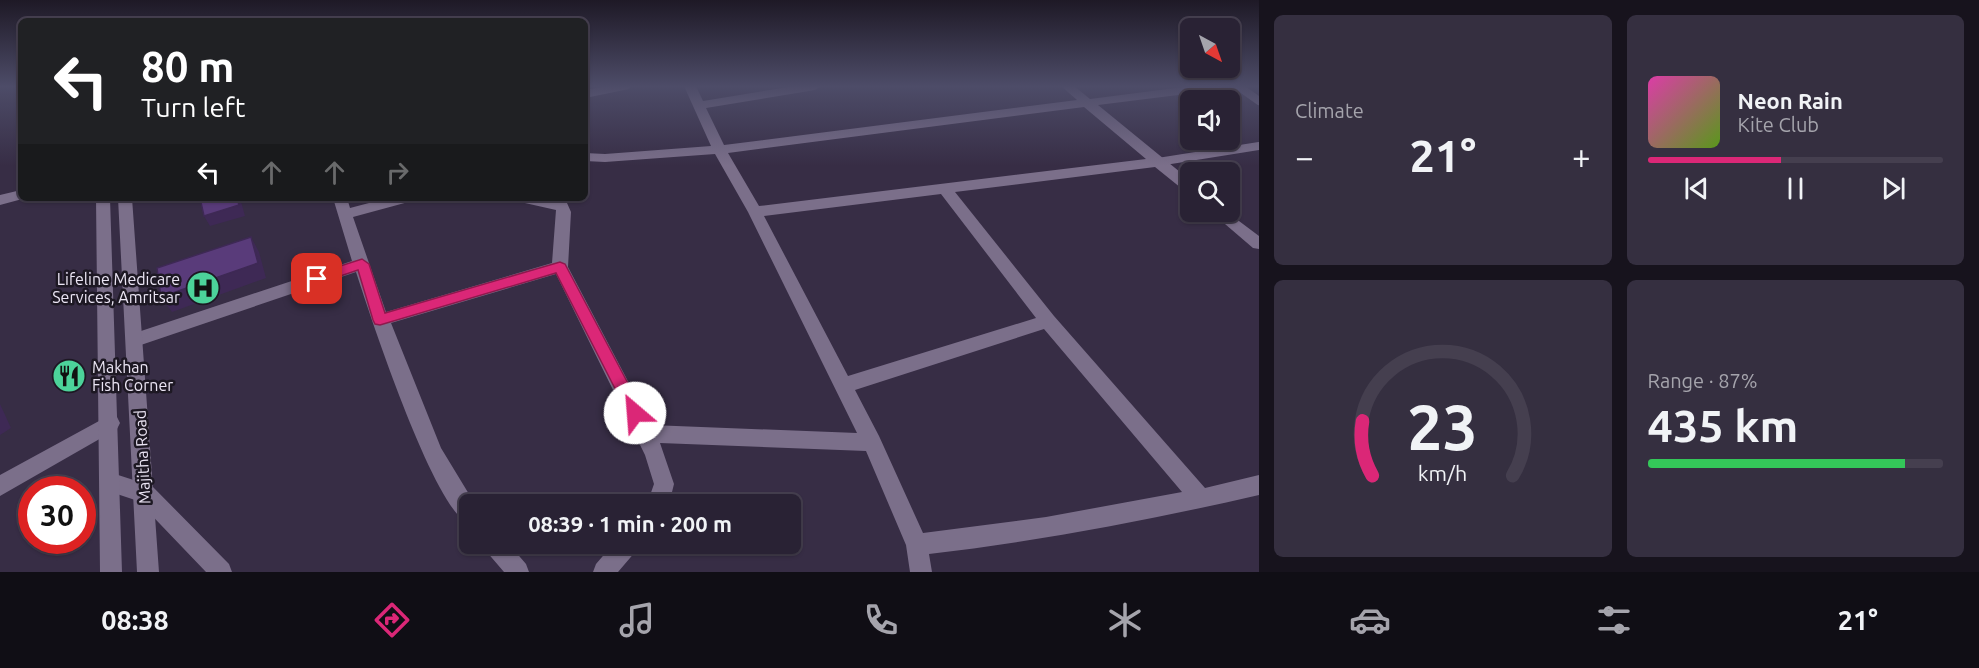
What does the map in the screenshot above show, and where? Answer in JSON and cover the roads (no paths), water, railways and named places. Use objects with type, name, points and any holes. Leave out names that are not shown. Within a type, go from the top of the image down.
[{"type":"street","points":[[704,113],[719,150],[755,212],[872,442],[917,545],[921,572]]},
{"type":"street","points":[[588,157],[719,150],[1004,113]]},
{"type":"street","points":[[1099,113],[1180,180]]},
{"type":"street","points":[[755,212],[1157,162]]},
{"type":"street","points":[[944,188],[1048,321],[1201,499]]},
{"type":"street","points":[[0,201],[18,196]]},
{"type":"street","name":"Majitha Road","points":[[103,201],[105,351],[112,483],[111,572]]},
{"type":"street","name":"Majitha Road","points":[[125,201],[145,493],[148,572]]},
{"type":"street","points":[[383,201],[342,206],[380,320],[432,452],[448,484],[459,500]]},
{"type":"street","points":[[542,201],[562,207],[564,212],[560,267],[646,434],[661,471],[664,484],[661,494]]},
{"type":"street","points":[[1231,222],[1259,244]]},
{"type":"street","points":[[135,340],[362,264]]},
{"type":"street","points":[[380,320],[560,267]]},
{"type":"street","points":[[845,385],[1048,321]]},
{"type":"street","points":[[0,486],[110,423]]},
{"type":"street","points":[[646,434],[872,442]]},
{"type":"street","points":[[112,483],[145,493],[221,572]]},
{"type":"street","points":[[917,545],[999,536],[1201,499],[1259,485]]},
{"type":"street","points":[[503,554],[518,572]]},
{"type":"street","points":[[604,572],[619,554]]},
{"type":"lane","points":[[1157,162],[1259,146]]},
{"type":"place","name":"Lifeline Medicare Services, Amritsar","points":[[203,288]]},
{"type":"place","name":"Makhan Fish Corner","points":[[69,376]]}]
